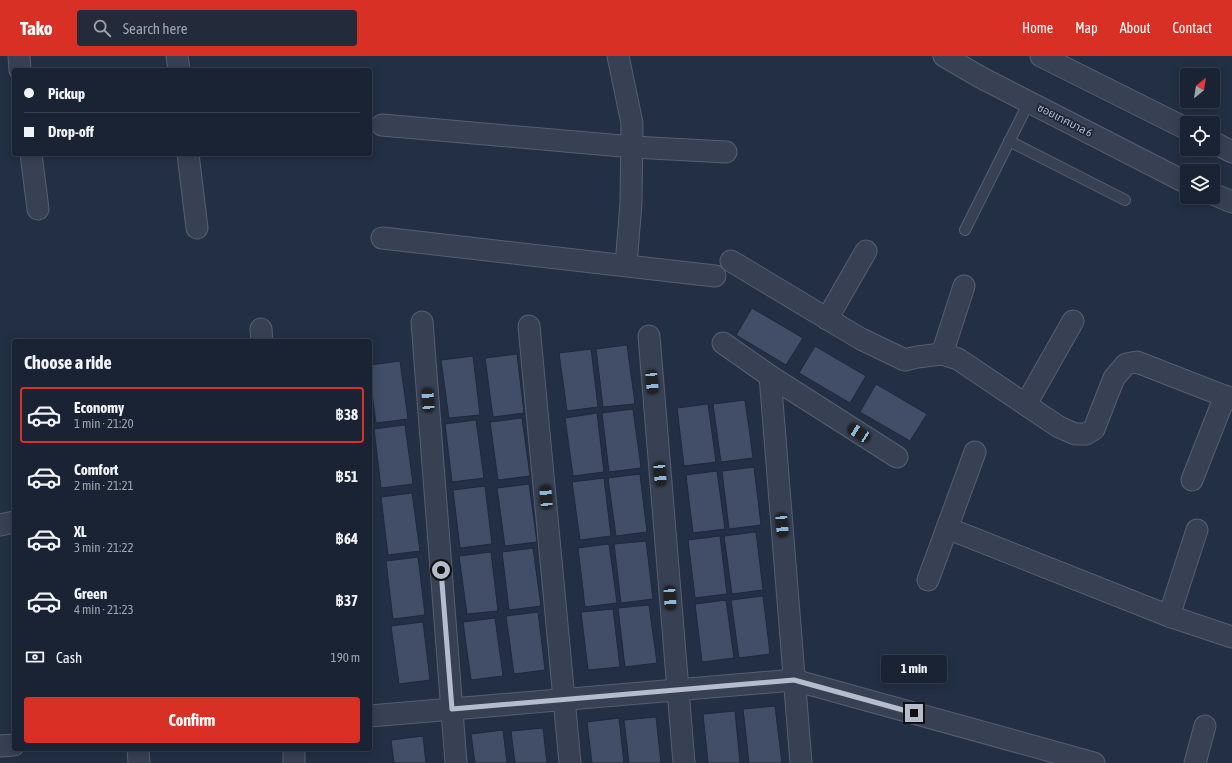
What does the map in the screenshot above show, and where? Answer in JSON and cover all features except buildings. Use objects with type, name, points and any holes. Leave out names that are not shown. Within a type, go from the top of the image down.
[{"type":"street","points":[[19,56],[20,68]]},
{"type":"street","points":[[177,56],[179,68]]},
{"type":"street","points":[[618,56],[632,124],[633,147],[631,203],[626,265]]},
{"type":"street","name":"ซอยเทศบาล 6","points":[[944,56],[966,61],[1029,102],[1180,179]]},
{"type":"street","points":[[1041,56],[1180,126]]},
{"type":"street","points":[[382,125],[633,147],[726,152]]},
{"type":"street","points":[[1220,146],[1232,152]]},
{"type":"street","points":[[31,156],[38,208]]},
{"type":"street","points":[[188,156],[196,228]]},
{"type":"street","points":[[1220,197],[1232,202]]},
{"type":"street","points":[[382,238],[715,276]]},
{"type":"street","points":[[827,319],[866,251]]},
{"type":"street","points":[[731,261],[861,339],[905,360],[942,354],[958,358],[1059,427],[1075,434],[1086,434],[1094,428],[1114,378],[1126,364],[1137,362],[1229,398],[1192,480]]},
{"type":"street","points":[[942,354],[964,286]]},
{"type":"street","points":[[1026,404],[1072,321]]},
{"type":"street","points":[[422,322],[456,763]]},
{"type":"street","points":[[529,326],[570,763]]},
{"type":"street","points":[[649,336],[684,763]]},
{"type":"street","points":[[723,342],[770,376],[897,457]]},
{"type":"street","points":[[770,376],[801,763]]},
{"type":"street","points":[[928,580],[974,452]]},
{"type":"street","points":[[0,525],[12,522]]},
{"type":"street","points":[[947,528],[1169,616],[1232,637]]},
{"type":"street","points":[[1169,616],[1198,530]]},
{"type":"street","points":[[372,716],[794,680],[1094,763]]},
{"type":"street","points":[[1195,763],[1206,726]]},
{"type":"street","points":[[0,746],[12,745]]},
{"type":"street","points":[[138,751],[139,763]]},
{"type":"street","points":[[294,751],[294,763]]},
{"type":"lane","points":[[965,230],[1029,102]]},
{"type":"lane","points":[[1010,141],[1125,200]]},
{"type":"route","points":[[441,570],[452,709],[794,680],[914,713]]}]
